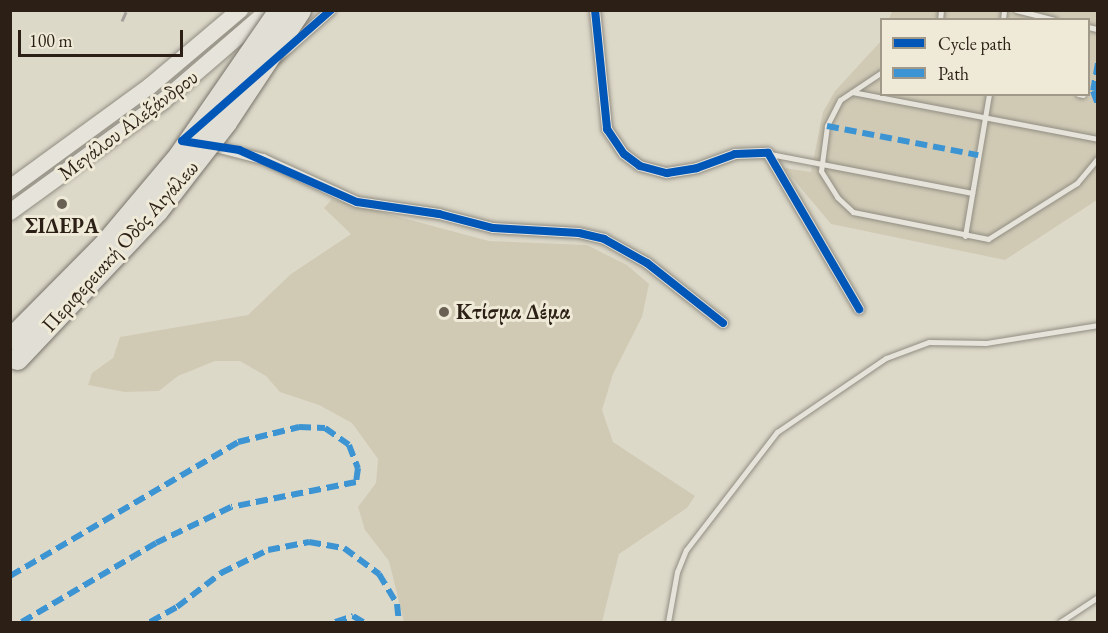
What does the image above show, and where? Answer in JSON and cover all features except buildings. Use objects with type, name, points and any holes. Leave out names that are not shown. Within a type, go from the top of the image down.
[{"type":"highway","name":"Περιφερειακή Οδός Αιγάλεω","points":[[14,349],[164,173],[279,10]]},
{"type":"highway","name":"Περιφερειακή Οδός Αιγάλεω","points":[[14,349],[164,202],[226,122],[300,10]]},
{"type":"main road","name":"Μεγάλου Αλεξάνδρου","points":[[10,188],[150,86],[240,10]]},
{"type":"main road","name":"Μεγάλου Αλεξάνδρου","points":[[10,212],[162,102],[269,10]]},
{"type":"street","points":[[331,10],[182,141],[239,150],[357,202],[439,214],[493,228],[579,233],[604,239],[647,263],[723,323]]},
{"type":"street","points":[[595,10],[607,129],[624,154],[640,166],[667,173],[697,168],[735,154],[768,153],[859,309]]},
{"type":"lane","points":[[1016,10],[1046,18]]},
{"type":"lane","points":[[880,73],[840,100],[830,116],[821,164],[825,179],[853,212],[988,239],[998,235],[1077,183],[1098,159]]},
{"type":"lane","points":[[852,92],[1098,139]]},
{"type":"lane","points":[[964,236],[989,96]]},
{"type":"lane","points":[[768,153],[972,193]]},
{"type":"lane","points":[[668,622],[677,572],[686,550],[777,432],[886,358],[929,342],[986,343],[1098,325]]},
{"type":"lane","points":[[1060,622],[1098,597]]},
{"type":"shaded area","points":[[892,11],[1097,11],[1097,200],[1005,260],[831,224],[784,168],[811,172],[823,112],[835,91],[880,42],[880,96],[1090,96],[1090,18],[889,18]]},
{"type":"shaded area","points":[[332,199],[489,241],[587,245],[627,265],[649,284],[642,317],[613,374],[602,410],[613,442],[695,496],[687,508],[619,554],[602,622],[404,622],[389,561],[365,530],[358,507],[376,483],[378,459],[352,423],[319,405],[280,392],[266,376],[240,361],[215,361],[178,376],[159,391],[125,392],[88,385],[92,373],[113,358],[120,337],[248,315],[291,274],[351,234],[324,208]]},
{"type":"railway","points":[[122,21],[127,10]]},
{"type":"marked path","points":[[1098,63],[1093,91],[1098,105]]},
{"type":"marked path","points":[[827,126],[978,155]]},
{"type":"marked path","points":[[10,576],[238,442],[299,427],[325,428],[349,445],[358,468],[356,482],[231,507],[156,543],[22,622]]},
{"type":"marked path","points":[[150,622],[177,607],[221,573],[268,550],[309,542],[344,548],[379,574],[397,604],[399,622]]},
{"type":"marked path","points":[[335,622],[353,616],[363,622]]},
{"type":"cycle path","points":[[331,10],[182,141],[239,150],[357,202],[439,214],[493,228],[579,233],[604,239],[647,263],[723,323]]},
{"type":"cycle path","points":[[595,10],[607,129],[624,154],[640,166],[667,173],[697,168],[735,154],[768,153],[859,309]]},
{"type":"place","name":"ΣΙΔΕΡΑ","points":[[62,204]]},
{"type":"place","name":"Κτίσμα Δέμα","points":[[444,312]]}]
